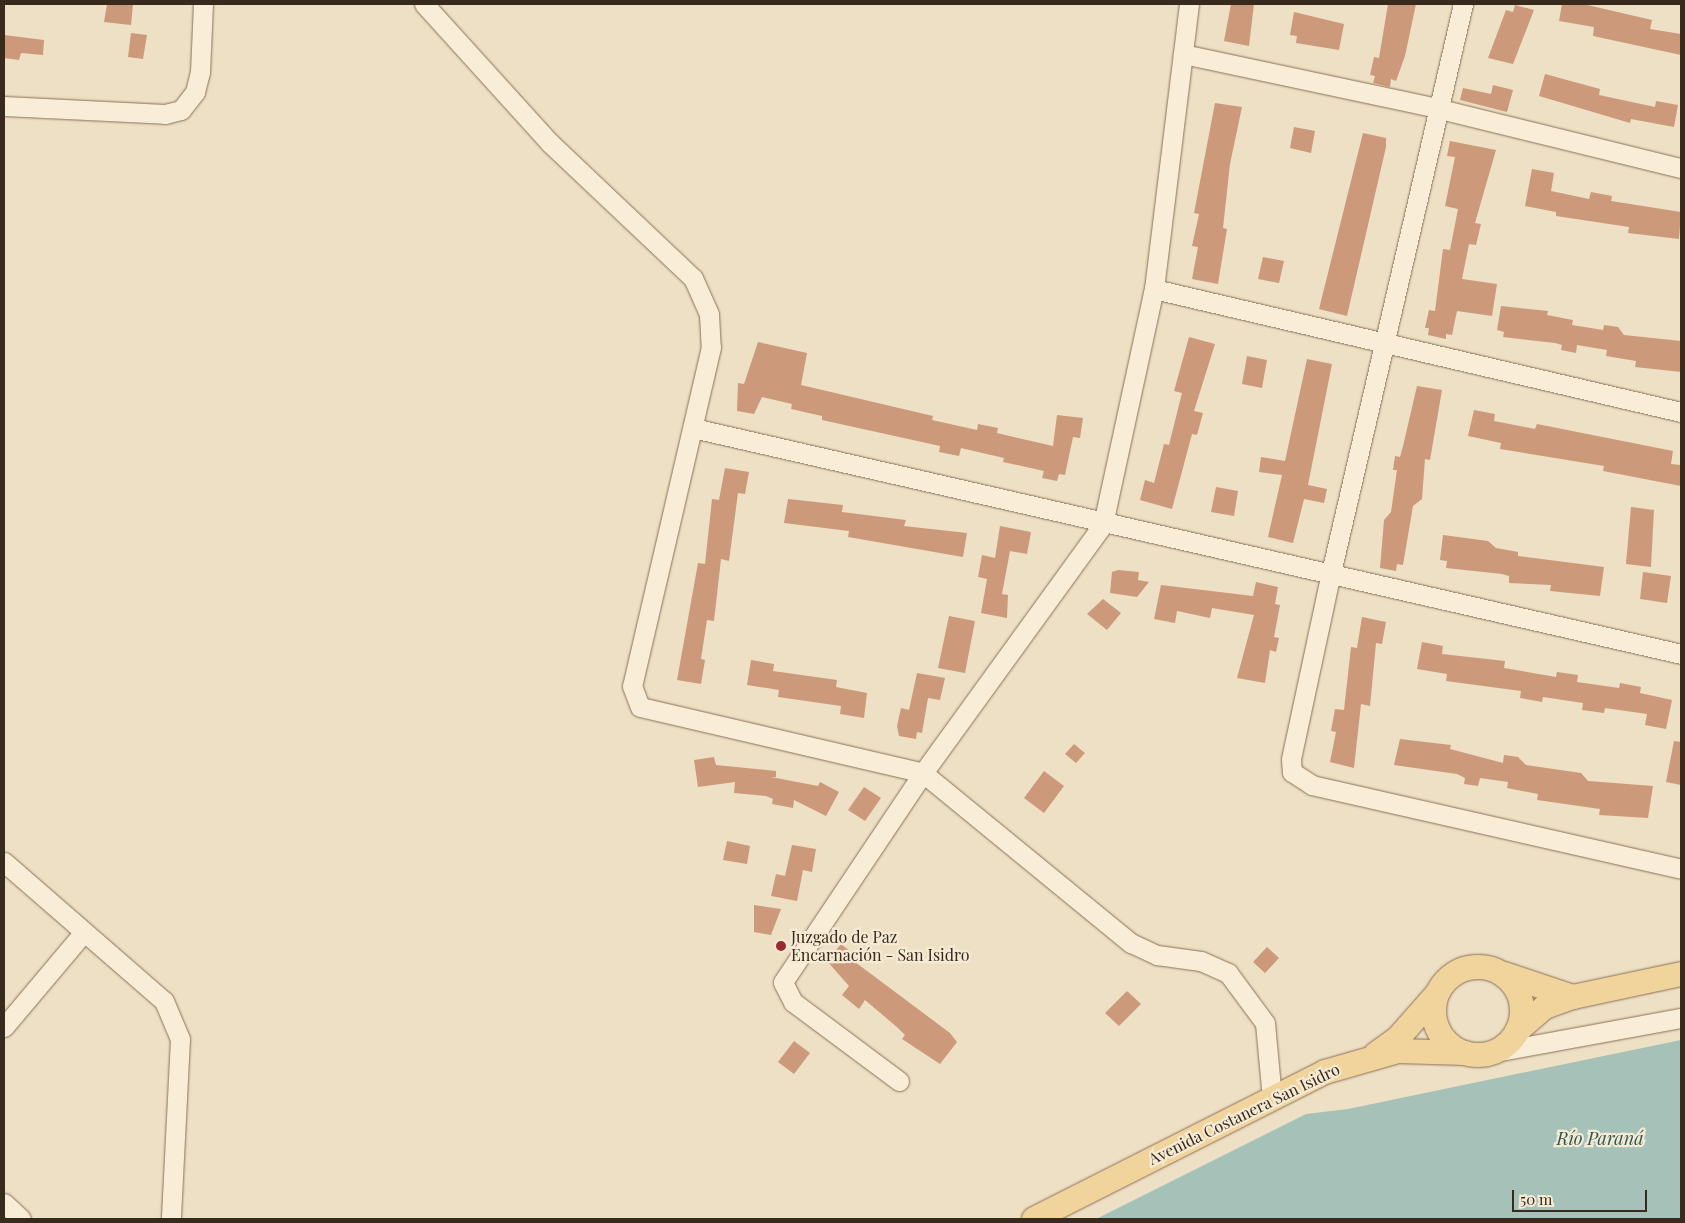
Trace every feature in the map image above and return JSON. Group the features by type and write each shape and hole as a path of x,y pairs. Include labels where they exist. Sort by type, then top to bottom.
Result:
{"main road":[{"path":"1375,1055 1399,1037 1452,975 1463,969 1488,968 1573,997"},
{"path":"1500,972 1520,998 1517,1031"},
{"path":"1495,1052 1545,1007 1573,997 1681,974"},
{"path":"1436,995 1436,1024 1442,1037 1465,1053"},
{"name":"Avenida Costanera San Isidro","path":"1034,1219 1325,1072 1375,1055 1495,1052"}],"street":[{"path":"4,106 165,114 181,110 195,92 200,72 203,4"},
{"path":"424,4 550,143 693,278 709,314 711,347 633,697 652,712 923,773 1132,943 1157,955 1201,961 1228,973 1265,1023 1272,1098"},
{"path":"899,1081 793,1002 783,982 923,773 1103,524 1154,289 1189,4"},
{"path":"1463,4 1436,108 1330,577 1291,759 1298,780 1681,869"},
{"path":"1183,54 1436,108 1681,168"},
{"path":"1154,289 1681,412"},
{"path":"693,428 1330,577 1681,654"},
{"path":"4,862 164,1001 180,1039 171,1219"},
{"path":"4,1028 84,932"},
{"name":"Avenida Costanera San Isidro","path":"1495,1052 1681,1018"},
{"path":"4,1203 21,1219"}],"water":[{"name":"Río Paraná","path":"1681,1040 1681,1219 1096,1219 1306,1114 1348,1109"}],"building":[{"path":"107,4 133,5 131,25 104,22"},
{"path":"1231,4 1254,4 1249,46 1224,41"},
{"path":"1388,4 1416,4 1405,56 1396,81 1391,79 1390,87 1373,83 1375,76 1370,75 1374,57 1379,58"},
{"path":"1562,4 1583,4 1652,20 1650,29 1681,34 1681,55 1593,36 1594,27 1559,21"},
{"path":"1515,5 1534,10 1513,64 1488,58 1506,10 1513,12"},
{"path":"1294,12 1344,24 1339,50 1296,43 1297,36 1290,35"},
{"path":"131,33 147,35 143,59 128,57"},
{"path":"4,35 44,40 43,55 21,53 19,60 4,58"},
{"path":"1545,74 1600,89 1599,95 1655,107 1656,101 1678,105 1674,127 1631,119 1630,123 1539,96"},
{"path":"1493,85 1513,90 1507,112 1460,100 1463,88 1491,94"},
{"path":"1215,103 1242,107 1230,164 1223,228 1227,229 1218,284 1192,279 1198,247 1192,246 1199,214 1194,213"},
{"path":"1294,127 1315,131 1311,153 1290,148"},
{"path":"1363,133 1386,138 1386,147 1347,316 1319,309"},
{"path":"1450,141 1496,150 1475,223 1481,224 1476,245 1469,244 1462,279 1497,284 1492,316 1457,311 1452,335 1446,334 1446,339 1428,335 1429,328 1425,328 1429,310 1435,311 1443,249 1450,250 1458,209 1445,206 1455,157 1447,156"},
{"path":"1532,169 1554,173 1551,191 1589,199 1591,192 1612,196 1611,201 1681,212 1679,239 1628,233 1629,227 1556,216 1556,212 1525,206"},
{"path":"1263,257 1284,261 1279,283 1258,279"},
{"path":"1501,306 1548,311 1547,315 1573,320 1572,325 1603,330 1604,325 1618,327 1624,335 1681,341 1681,372 1635,367 1636,361 1606,356 1607,350 1577,345 1576,353 1561,350 1562,345 1555,343 1503,337 1504,332 1497,330"},
{"path":"1189,337 1215,344 1194,411 1203,413 1197,435 1192,434 1172,509 1140,500 1145,480 1154,483 1164,444 1169,445 1182,393 1174,391"},
{"path":"758,342 807,353 801,385 933,416 932,420 977,430 978,424 998,428 997,433 1053,446 1057,415 1083,418 1080,438 1073,437 1065,475 1059,474 1057,481 1042,478 1044,471 1003,462 1004,458 961,448 959,456 939,452 940,446 822,420 822,416 791,409 792,404 762,397 754,414 737,411 738,383 744,384"},
{"path":"1247,356 1267,360 1262,388 1242,384"},
{"path":"1307,359 1332,364 1308,485 1327,489 1324,503 1304,499 1293,543 1268,537 1282,475 1259,472 1261,457 1285,461"},
{"path":"1417,386 1442,390 1430,460 1425,459 1422,499 1413,506 1403,565 1397,564 1396,571 1380,568 1384,520 1391,512 1397,470 1393,470 1395,456 1400,457"},
{"path":"1474,410 1495,414 1494,421 1535,429 1537,424 1673,451 1671,464 1681,465 1681,486 1603,471 1604,466 1500,449 1501,443 1468,436"},
{"path":"725,468 749,472 745,494 738,493 729,561 721,559 714,621 707,620 701,659 705,660 701,684 677,680 698,563 705,564 712,499 719,500"},
{"path":"1216,487 1238,491 1234,516 1211,512"},
{"path":"788,499 843,505 842,512 906,520 904,526 967,533 963,557 848,537 849,531 784,523"},
{"path":"1631,507 1654,510 1651,567 1626,564"},
{"path":"1000,526 1031,532 1027,554 1010,551 1002,594 1008,595 1007,618 981,613 987,579 978,577 982,555 995,558"},
{"path":"1443,535 1488,541 1496,548 1518,552 1518,556 1604,567 1600,596 1550,591 1551,585 1509,583 1509,576 1502,574 1446,568 1447,561 1440,560"},
{"path":"1118,570 1139,572 1138,580 1149,582 1137,597 1110,593 1112,572"},
{"path":"1643,572 1671,576 1667,603 1640,599"},
{"path":"1256,582 1278,587 1275,604 1280,605 1274,637 1279,638 1276,652 1270,650 1265,683 1237,678 1254,615 1212,608 1210,618 1177,611 1175,623 1154,619 1161,585 1253,596"},
{"path":"1103,599 1121,613 1107,630 1087,614"},
{"path":"949,616 975,621 965,673 938,668"},
{"path":"1362,617 1386,622 1382,644 1376,643 1370,706 1361,704 1354,768 1330,762 1336,732 1331,731 1335,709 1344,710 1351,647 1357,648"},
{"path":"1422,642 1443,646 1442,654 1505,661 1504,668 1556,677 1557,672 1578,675 1577,682 1619,688 1620,683 1641,687 1640,693 1672,700 1666,729 1645,725 1647,714 1605,708 1604,713 1582,710 1583,703 1543,697 1542,702 1520,698 1521,691 1446,681 1447,674 1417,669"},
{"path":"751,660 774,664 773,671 837,680 836,687 867,693 864,718 840,714 841,706 778,697 779,690 747,685"},
{"path":"917,673 945,678 940,700 928,698 922,733 917,732 916,739 899,736 897,726 901,708 909,710"},
{"path":"1400,739 1451,745 1450,749 1503,763 1504,755 1518,757 1526,765 1581,773 1588,781 1653,786 1648,818 1599,815 1600,809 1537,800 1538,794 1507,788 1508,782 1480,778 1478,786 1464,784 1465,778 1457,774 1394,765"},
{"path":"1674,741 1681,742 1681,785 1666,782"},
{"path":"1074,744 1085,753 1076,763 1065,754"},
{"path":"714,757 716,765 776,771 776,777 771,777 818,786 820,782 839,792 826,816 794,800 793,808 772,804 773,799 766,796 734,793 735,782 698,787 694,760"},
{"path":"1044,771 1064,786 1044,813 1024,798"},
{"path":"864,787 881,798 865,821 848,810"},
{"path":"727,841 750,846 747,864 723,860"},
{"path":"792,845 816,849 812,872 803,870 797,901 771,896 776,874 785,876"},
{"path":"754,905 781,909 771,935 754,932"},
{"path":"841,944 859,958 855,962 950,1033 957,1042 940,1064 902,1039 905,1035 865,1000 859,1009 842,995 849,986 827,961"},
{"path":"1267,947 1279,958 1265,973 1253,962"},
{"path":"1127,991 1141,1004 1119,1026 1105,1013"},
{"path":"794,1041 810,1053 794,1074 778,1062"}],"place":[{"name":"Juzgado de Paz Encarnación - San Isidro","path":"781,946"}]}
